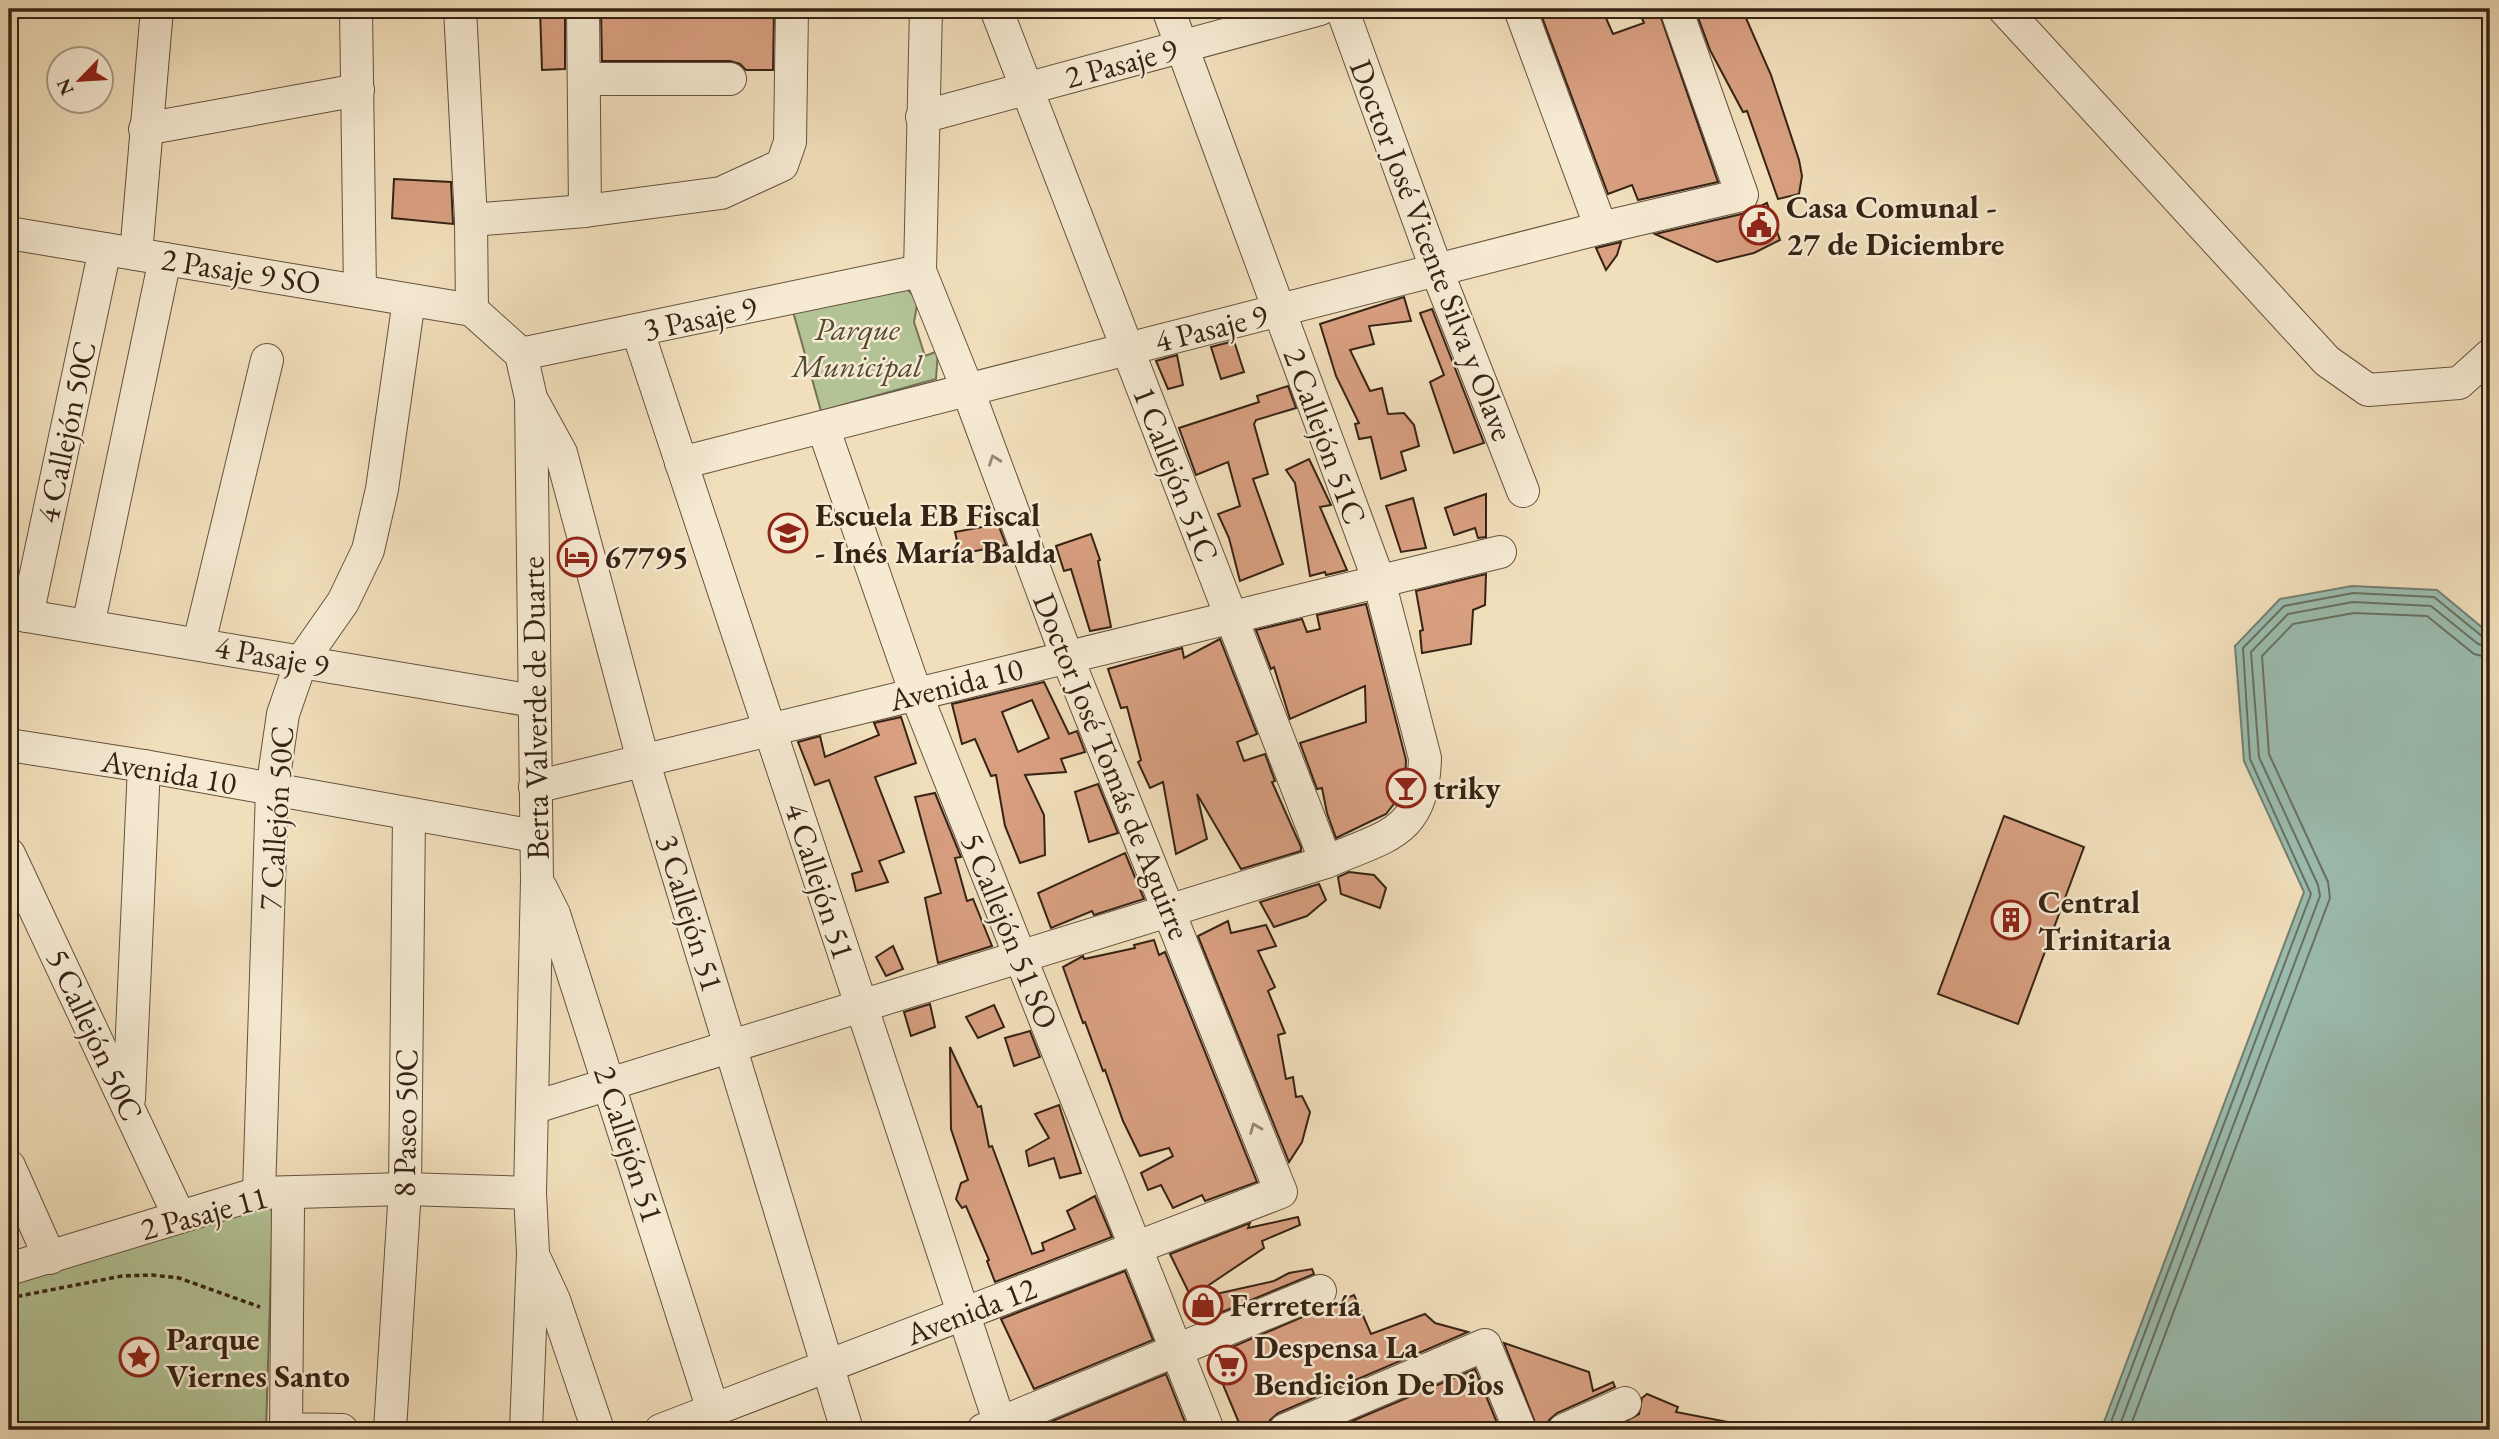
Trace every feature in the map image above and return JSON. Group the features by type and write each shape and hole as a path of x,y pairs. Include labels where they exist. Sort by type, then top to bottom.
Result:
{"street":[{"path":"88,626 150,256 145,129 157,9"},
{"path":"356,9 360,291"},
{"path":"460,9 471,220 472,310 521,354"},
{"path":"583,9 585,211"},
{"path":"471,220 585,211 721,193 782,165 790,142 792,9"},
{"name":"Doctor José Tomás de Aguirre","path":"926,9 920,271 967,388 1067,657 1281,1192"},
{"name":"1 Callejón 51C","path":"996,9 1326,862"},
{"name":"2 Callejón 51C","path":"1168,9 1379,581 1425,758 1424,783 1415,810 1402,829 1326,862"},
{"name":"2 Pasaje 9","path":"922,117 1320,9"},
{"name":"Doctor José Vicente Silva y Olave","path":"1342,9 1437,271 1523,491"},
{"path":"1520,9 1601,228"},
{"name":"4 Pasaje 9","path":"681,463 967,388 1742,195 1676,9"},
{"path":"2004,9 2327,361 2368,390 2459,383 2490,355"},
{"path":"585,79 730,79"},
{"path":"145,129 358,90"},
{"name":"2 Pasaje 9 SO","path":"9,233 472,310"},
{"name":"4 Callejón 50C","path":"18,615 105,249"},
{"name":"3 Pasaje 9","path":"521,354 638,332 920,271"},
{"name":"7 Callejón 50C","path":"259,1194 272,790 282,714 301,662 343,602 368,550 382,489 408,300"},
{"name":"4 Callejón 51","path":"638,332 963,1314 995,1428"},
{"name":"Berta Valverde de Duarte","path":"521,354 531,398 537,880 530,1193 533,1253 526,1430"},
{"path":"199,643 267,360"},
{"name":"3 Callejón 51","path":"531,398 561,453 643,760 847,1430"},
{"name":"5 Callejón 51 SO","path":"823,427 916,694 1208,1430"},
{"name":"Avenida 10","path":"535,787 1500,552"},
{"name":"4 Pasaje 9","path":"18,615 199,643 534,701"},
{"name":"Avenida 10","path":"9,746 144,766 535,836"},
{"path":"129,1104 144,766"},
{"name":"8 Paseo 50C","path":"390,1430 405,1189 409,815"},
{"name":"5 Callejón 50C","path":"9,855 129,1104 179,1216"},
{"path":"532,1108 1326,862"},
{"name":"2 Callejón 51","path":"537,880 554,914 713,1410"},
{"path":"9,1166 50,1258"},
{"name":"2 Pasaje 11","path":"9,1269 259,1194 405,1189 530,1193"},
{"name":"Avenida 12","path":"661,1430 1281,1192"},
{"path":"288,1208 286,1429 342,1430"},
{"path":"533,1253 554,1300 598,1430"},
{"path":"995,1428 1320,1291"},
{"path":"1284,1430 1485,1345 1520,1430"},
{"path":"1563,1430 1625,1403"}],"path":[{"path":"9,1298 122,1276 152,1275 179,1278 260,1306 261,1315"}],"green space":[{"name":"Parque Municipal","path":"903,286 926,306 917,305 914,322 925,356 938,351 936,379 821,411 792,308"},
{"name":"Parque Viernes Santo","path":"273,1205 266,1430 9,1430 9,1284"}],"water":[{"path":"2352,586 2437,590 2490,634 2490,1430 2101,1430 2304,892 2244,761 2235,646 2280,599"}],"building":[{"path":"540,9 565,9 565,69 542,70"},
{"path":"601,9 774,9 773,70 746,70 740,64 730,61 602,61"},
{"path":"1539,9 1602,9 1613,34 1644,23 1638,9 1658,9 1718,182 1638,200 1632,185 1608,194"},
{"path":"1695,9 1742,9 1771,75 1799,160 1802,176 1799,194 1778,199 1747,111 1743,112 1710,50"},
{"path":"394,179 451,182 453,224 392,218"},
{"path":"1767,203 1780,240 1754,253 1717,262 1655,234 1746,213"},
{"path":"1621,242 1617,255 1606,270 1596,248"},
{"path":"1404,297 1411,321 1369,326 1374,344 1350,350 1370,391 1382,388 1388,414 1404,413 1414,425 1419,446 1401,452 1406,470 1381,479 1371,437 1359,439 1355,424 1359,423 1336,376 1320,324"},
{"path":"1432,309 1484,443 1454,453 1430,382 1444,375 1420,313"},
{"path":"1234,341 1244,372 1221,379 1211,347"},
{"path":"1177,355 1183,385 1168,389 1156,361"},
{"path":"1288,386 1296,408 1256,420 1254,424 1268,474 1253,479 1283,564 1240,581 1229,538 1218,514 1240,506 1228,462 1196,475 1179,428 1259,402 1257,396"},
{"path":"1309,459 1331,505 1320,507 1347,570 1310,576 1295,483 1286,470"},
{"path":"1486,494 1486,537 1478,538 1475,528 1454,535 1445,508"},
{"path":"1413,498 1426,548 1401,552 1386,506"},
{"path":"998,524 1006,545 960,554 955,532"},
{"path":"1091,534 1100,560 1098,561 1111,627 1090,631 1071,569 1064,571 1056,546"},
{"path":"1486,574 1485,605 1473,610 1471,644 1422,653 1420,631 1423,630 1416,591"},
{"path":"1366,604 1406,760 1405,780 1400,796 1386,814 1336,838 1322,788 1317,789 1300,743 1366,722 1365,686 1290,719 1274,667 1271,669 1256,630 1302,619 1307,632 1320,629 1317,615"},
{"path":"1220,639 1257,734 1237,742 1244,761 1265,754 1275,781 1272,782 1301,847 1301,851 1241,869 1197,794 1207,839 1176,854 1163,782 1150,788 1138,762 1141,760 1127,707 1121,708 1108,669 1182,648 1184,658"},
{"path":"1044,682 1069,734 1077,731 1085,752 1061,759 1066,772 1025,775 1044,815 1045,855 1020,863 1005,826 996,775 991,776 975,739 962,744 952,704","holes":["1032,700 1049,738 1018,752 1002,712"]},
{"path":"901,717 916,763 875,777 904,852 879,861 888,882 856,891 852,874 862,871 829,780 815,785 798,742 820,736 825,757 879,735 874,723"},
{"path":"1098,784 1118,833 1089,842 1075,792"},
{"path":"935,793 961,857 955,858 967,901 973,899 992,946 938,963 925,898 941,893 915,797"},
{"name":"Central Trinitaria","path":"2004,816 2084,847 2018,1024 1938,994"},
{"path":"1125,853 1144,899 1094,915 1092,911 1051,928 1038,893"},
{"path":"1349,872 1374,875 1386,888 1380,908 1341,894 1338,877"},
{"path":"1319,884 1326,900 1307,916 1274,927 1260,902"},
{"path":"1228,921 1231,933 1266,925 1276,946 1258,951 1275,987 1268,991 1285,1033 1278,1035 1286,1079 1293,1077 1296,1097 1302,1096 1310,1112 1302,1142 1289,1162 1198,936"},
{"path":"1154,940 1159,955 1165,952 1257,1182 1205,1201 1202,1195 1173,1208 1161,1185 1148,1190 1141,1173 1173,1156 1169,1148 1140,1156 1123,1121 1085,1022 1083,1023 1063,967 1083,956 1084,959 1135,948 1134,945"},
{"path":"893,946 903,969 886,976 876,957"},
{"path":"930,1004 935,1027 911,1036 904,1012"},
{"path":"994,1005 1004,1027 978,1038 966,1017"},
{"path":"1030,1031 1040,1057 1014,1066 1005,1038"},
{"path":"950,1047 978,1107 981,1106 989,1147 992,1146 1032,1254 1044,1250 1042,1243 1075,1229 1067,1211 1095,1196 1112,1237 995,1282 987,1261 989,1260 966,1206 962,1208 956,1199 961,1183 968,1180 951,1129"},
{"path":"1059,1105 1081,1173 1060,1178 1054,1158 1029,1166 1026,1151 1049,1138 1035,1114"},
{"path":"1298,1217 1300,1225 1262,1241 1264,1248 1191,1297 1170,1254 1250,1223 1248,1228"},
{"path":"1312,1269 1314,1274 1198,1322 1189,1300 1274,1281 1289,1273"},
{"path":"1125,1271 1153,1340 1034,1389 1001,1319"},
{"path":"1354,1295 1371,1334 1425,1314 1435,1323 1468,1332 1278,1413 1270,1420 1267,1430 1242,1430 1211,1356"},
{"path":"1504,1343 1589,1372 1593,1391 1613,1382 1615,1387 1557,1413 1549,1420 1546,1430 1538,1430"},
{"path":"1475,1369 1500,1430 1331,1430"},
{"path":"1166,1374 1188,1430 1054,1430 1050,1422"},
{"path":"1647,1394 1678,1407 1676,1412 1728,1422 1728,1430 1609,1430 1639,1414 1642,1398"}],"place":[{"name":"Casa Comunal - 27 de Diciembre","path":"1759,225"},
{"name":"Escuela EB Fiscal - Inés María Balda","path":"788,533"},
{"name":"67795","path":"577,557"},
{"name":"triky","path":"1406,788"},
{"name":"Central Trinitaria","path":"2011,920"},
{"name":"Ferretería","path":"1203,1305"},
{"name":"Parque Viernes Santo","path":"139,1357"},
{"name":"Despensa La Bendicion De Dios","path":"1227,1365"}]}
